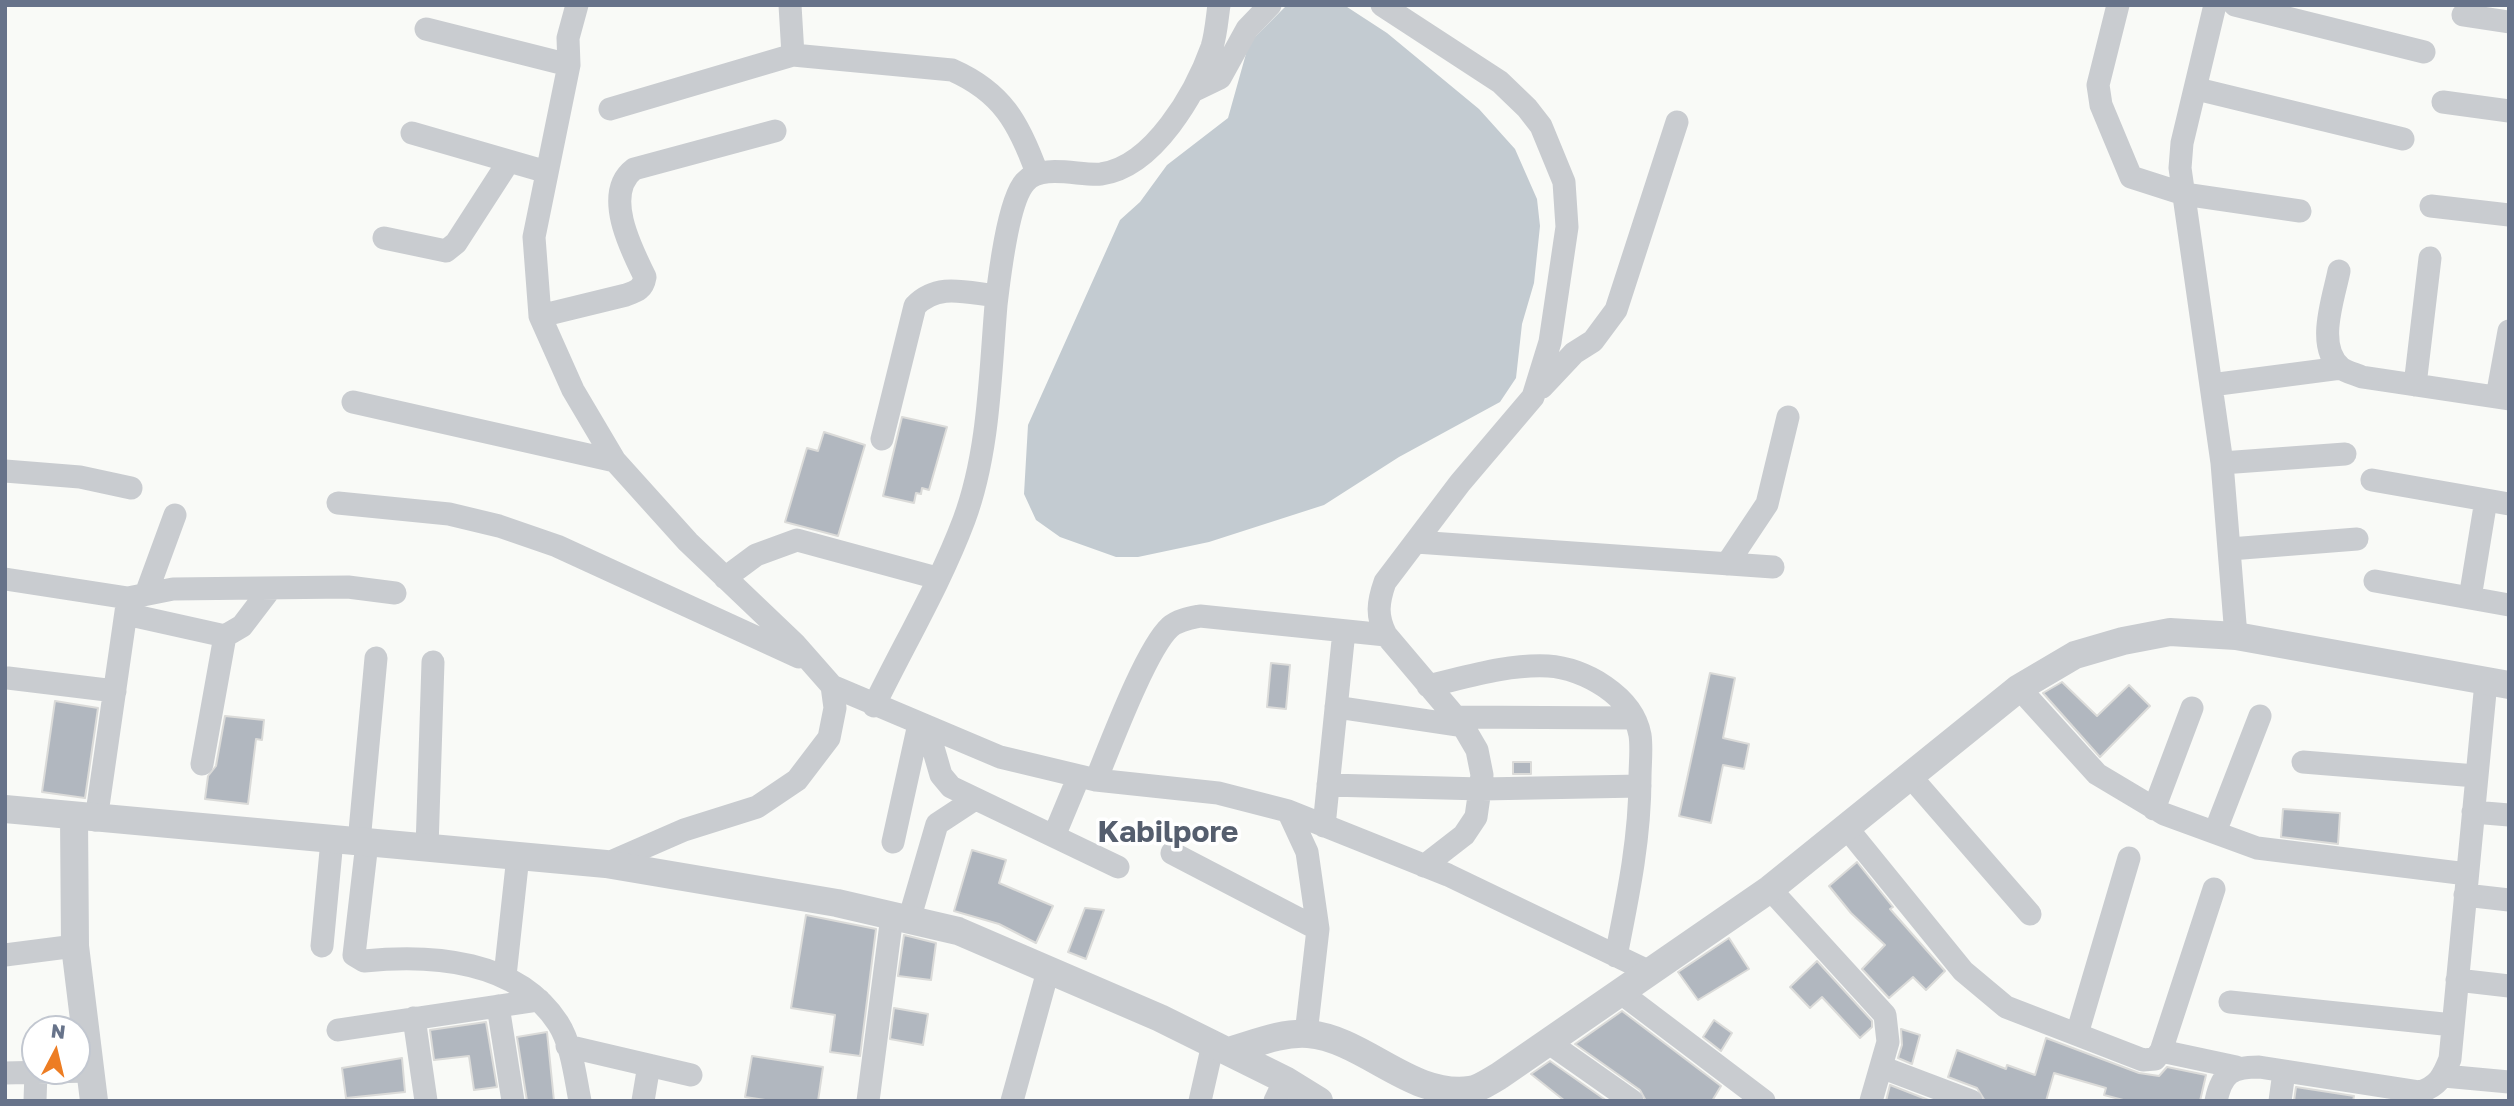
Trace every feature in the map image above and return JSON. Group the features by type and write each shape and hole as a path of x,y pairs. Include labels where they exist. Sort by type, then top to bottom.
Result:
{"street":[{"path":"577,5 568,38 569,65 534,237 540,316 573,390 615,461 688,542 811,662 832,686 1000,757 1087,778 1217,793 1288,811 1424,866 1650,972"},
{"path":"790,5 793,55"},
{"path":"874,705 964,519 979,464 997,296 1015,202 1024,182 1037,173 1103,174 1142,154 1163,134 1193,91 1213,45 1219,5"},
{"path":"1193,91 1220,78 1247,29 1270,5"},
{"path":"1382,5 1413,22 1514,94 1541,126 1564,182 1567,227 1562,275 1546,362 1533,397"},
{"path":"2118,5 2098,85 2101,105 2131,177 2184,194 2300,211"},
{"path":"2215,5 2182,143 2180,168 2222,463 2236,636"},
{"path":"2235,5 2424,52"},
{"path":"2463,15 2509,22"},
{"path":"426,29 569,65"},
{"path":"610,109 793,55 815,54 952,70 975,80 990,91 1023,134 1037,173"},
{"path":"2197,89 2403,139"},
{"path":"2443,102 2509,111"},
{"path":"1424,866 1464,835 1476,817 1482,789 1477,750 1459,722 1386,635 1378,621 1385,582 1460,483 1533,397 1558,369 1592,341 1616,310 1677,122"},
{"path":"540,316 626,295 639,290 644,284 645,276 617,201 623,177 634,169 775,131"},
{"path":"412,134 547,172"},
{"path":"384,238 446,251 456,243 509,161"},
{"path":"2431,206 2509,215"},
{"path":"2415,385 2430,258"},
{"path":"2339,271 2328,336 2332,355 2341,368"},
{"path":"882,439 915,306 926,295 936,291 997,296"},
{"path":"2211,386 2341,368 2362,377 2503,398 2509,331"},
{"path":"353,402 615,461"},
{"path":"1727,564 1767,504 1788,417"},
{"path":"2222,463 2345,454"},
{"path":"5,471 80,477 131,488"},
{"path":"5,480 32,473"},
{"path":"2372,480 2509,504"},
{"path":"2470,598 2486,500"},
{"path":"338,503 449,514 499,526 556,546 811,662"},
{"path":"83,1015 75,946 85,818 133,602 175,515"},
{"path":"2230,549 2357,539"},
{"path":"725,578 757,555 797,540 937,578"},
{"path":"1416,542 1773,567"},
{"path":"5,579 133,602 225,635 242,626 271,588"},
{"path":"2375,581 2509,605"},
{"path":"133,602 173,589 348,587 395,593"},
{"path":"1054,836 1153,652 1170,627 1185,619 1200,616 1386,635"},
{"path":"1324,826 1344,631"},
{"path":"1221,1047 1281,1036 1306,1034 1328,1038 1423,1084 1446,1091 1480,1095 1548,1042 1770,889 2019,688 2075,655 2123,641 2170,632 2236,636 2498,683 2476,776 2450,1059 2444,1076 2434,1087 2420,1092 2370,1093 2284,1072 2236,1067 2161,1051"},
{"path":"202,764 225,635"},
{"path":"376,658 353,842 354,956 364,961 434,960 505,976 539,1000 559,1025 567,1046 580,1101"},
{"path":"427,848 433,662"},
{"path":"1428,686 1509,668 1549,666 1578,672 1602,684 1622,702 1640,734 1640,786 1636,857 1616,956"},
{"path":"8,678 115,691"},
{"path":"606,864 684,830 757,807 797,779 829,738 835,708 832,686"},
{"path":"2019,688 2097,774 2154,809 2257,848 2466,884 2509,900"},
{"path":"1336,707 1459,722 1633,718"},
{"path":"2154,809 2192,708"},
{"path":"2215,832 2260,716"},
{"path":"923,725 941,775 951,787 1118,867"},
{"path":"893,842 923,725"},
{"path":"2303,762 2476,776"},
{"path":"1910,776 2030,914"},
{"path":"1328,785 1482,789 1640,786"},
{"path":"867,1101 901,918 937,824 975,799"},
{"path":"5,809 606,864 837,902 958,932 1221,1047 1280,1090 1319,1101"},
{"path":"1288,811 1307,852 1318,929 1306,1034"},
{"path":"2473,812 2509,815"},
{"path":"1846,827 1963,971 1981,989 2006,1007 2143,1060 2155,1059 2161,1051 2214,889"},
{"path":"321,946 353,842"},
{"path":"1172,853 1318,929"},
{"path":"505,976 518,856"},
{"path":"2077,1034 2129,858"},
{"path":"1770,889 1885,1015 1888,1042 1871,1101"},
{"path":"5,955 75,946"},
{"path":"1012,1101 1048,971"},
{"path":"2457,980 2509,986"},
{"path":"1620,992 1764,1101"},
{"path":"338,1030 539,1000"},
{"path":"2230,1002 2453,1025"},
{"path":"498,1006 513,1101"},
{"path":"414,1018 426,1101"},
{"path":"1548,1042 1632,1101"},
{"path":"567,1046 691,1075"},
{"path":"1200,1101 1221,1047"},
{"path":"643,1101 649,1065"},
{"path":"2216,1101 2226,1076 2236,1067"},
{"path":"1881,1068 1971,1101"},
{"path":"2280,1101 2284,1072"},
{"path":"2444,1076 2509,1082"},
{"path":"91,1078 94,1101"}],"shaded area":[{"path":"1287,5 1344,5 1387,33 1479,109 1515,149 1537,199 1540,226 1534,283 1522,324 1516,378 1500,402 1399,457 1324,505 1209,542 1138,557 1116,557 1060,537 1036,520 1024,494 1028,425 1120,220 1140,202 1167,165 1228,118 1249,43"}],"building":[{"path":"902,417 947,427 929,490 922,488 921,494 916,493 914,503 883,496"},
{"path":"824,432 865,445 838,536 785,522 807,448 818,451"},
{"path":"1271,663 1290,665 1286,709 1267,707"},
{"path":"1710,673 1735,678 1723,738 1749,744 1744,769 1723,765 1711,823 1679,816"},
{"path":"2062,682 2097,716 2129,685 2150,706 2100,757 2043,693"},
{"path":"55,701 98,708 85,798 42,792"},
{"path":"225,716 264,720 262,740 256,739 248,804 205,799 208,776 216,766"},
{"path":"1513,762 1531,762 1531,774 1513,774"},
{"path":"2283,809 2340,813 2338,844 2281,837"},
{"path":"972,850 1006,860 999,883 1053,906 1036,943 999,924 954,911"},
{"path":"1857,862 1893,907 1890,909 1945,971 1926,990 1913,977 1889,998 1862,969 1885,945 1851,913 1829,886"},
{"path":"1085,908 1104,910 1086,959 1068,952"},
{"path":"806,915 876,929 860,1056 830,1052 835,1015 791,1008"},
{"path":"904,935 936,943 931,980 898,976"},
{"path":"1729,938 1749,969 1698,1000 1678,972"},
{"path":"1817,961 1872,1021 1872,1027 1860,1038 1822,997 1810,1008 1790,987"},
{"path":"894,1008 928,1014 923,1045 890,1039"},
{"path":"1622,1011 1721,1086 1712,1101 1646,1101 1640,1090 1575,1044"},
{"path":"1714,1020 1732,1033 1721,1051 1703,1037"},
{"path":"486,1022 497,1087 474,1090 469,1056 434,1060 430,1030"},
{"path":"1901,1029 1920,1035 1912,1064 1898,1058 1902,1045"},
{"path":"547,1032 554,1101 527,1101 517,1037"},
{"path":"2046,1038 2139,1073 2159,1076 2167,1067 2206,1075 2200,1101 2127,1101 2104,1095 2106,1088 2054,1073 2046,1101 1985,1101 1977,1088 1948,1077 1957,1050 2006,1069 2007,1065 2035,1075"},
{"path":"752,1056 823,1067 818,1101 772,1101 745,1097"},
{"path":"402,1058 405,1092 346,1098 342,1068"},
{"path":"1550,1061 1607,1101 1565,1101 1531,1074"},
{"path":"1890,1085 1931,1101 1886,1101"},
{"path":"2296,1087 2354,1096 2353,1101 2294,1101"}],"district":[{"name":"Kabilpore","path":"1168,832"}]}
